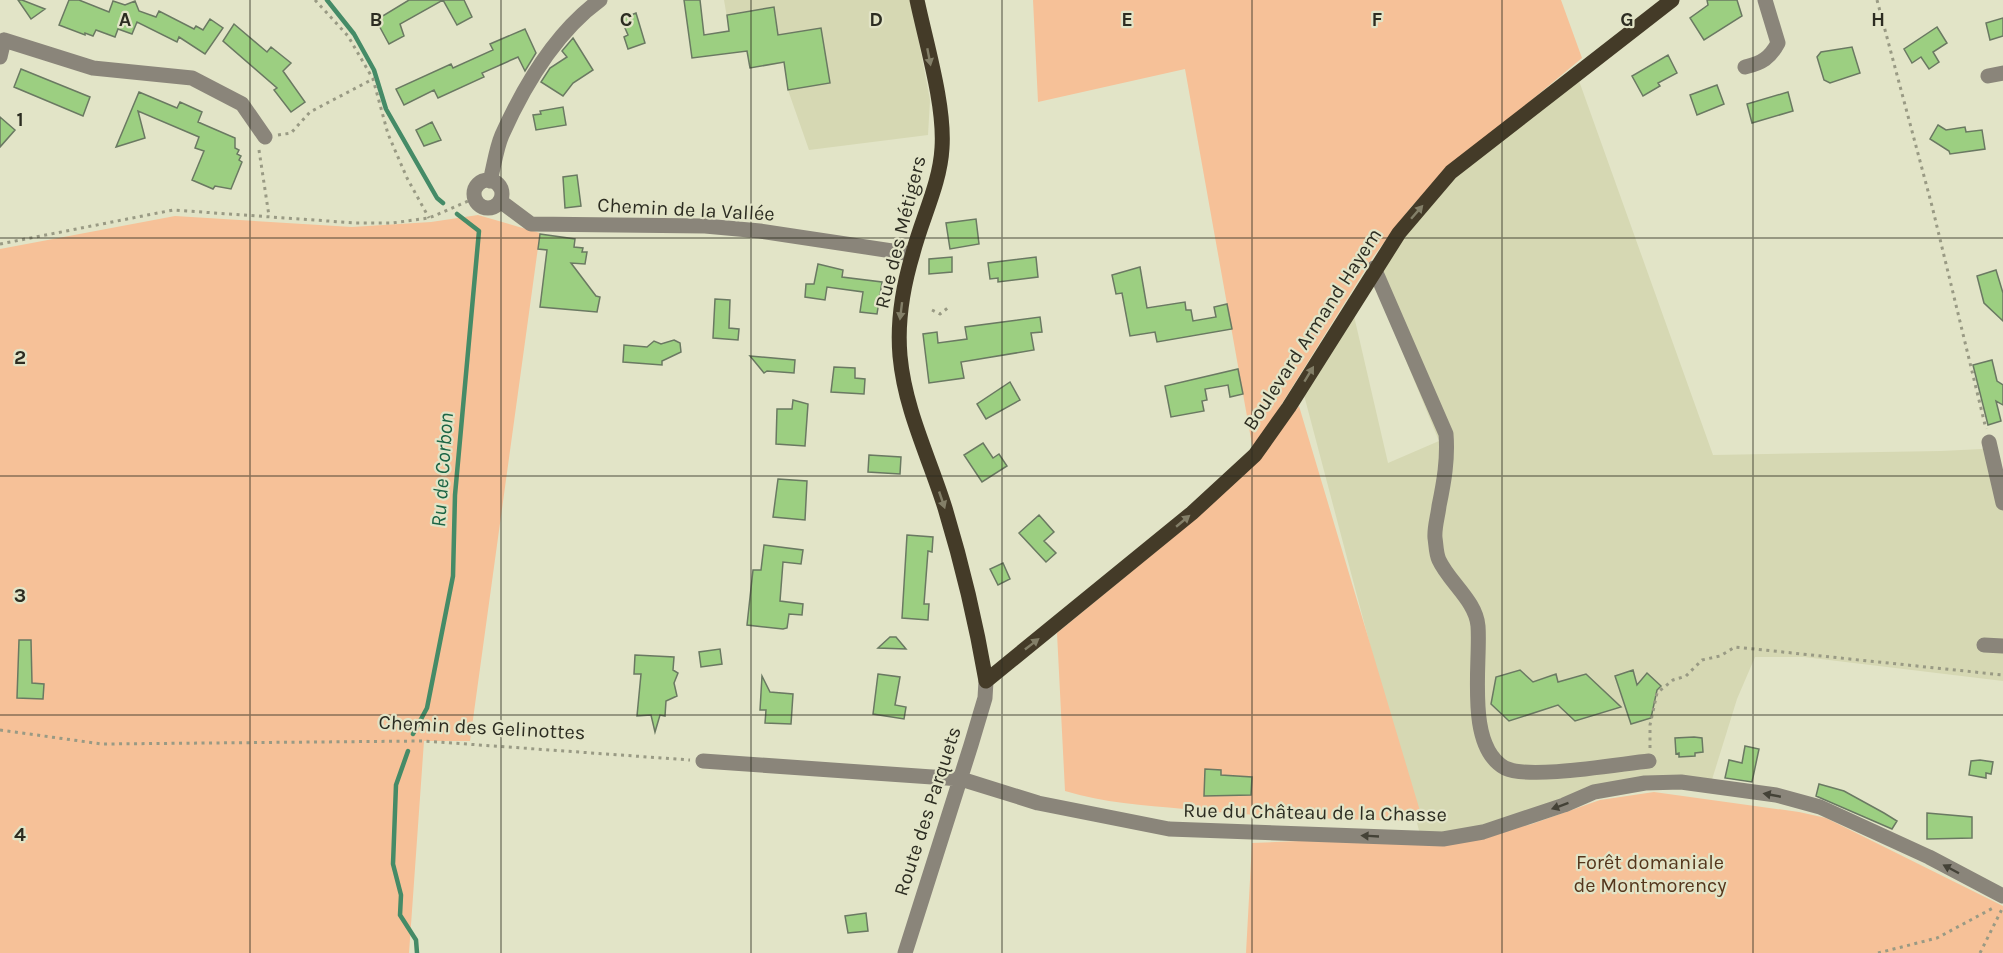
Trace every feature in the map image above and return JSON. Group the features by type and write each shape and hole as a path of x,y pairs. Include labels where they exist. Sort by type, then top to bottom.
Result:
{"main road":[{"name":"Rue des Métigers","path":"917,0 939,110 942,147 937,178 912,254 900,324 900,356 912,419 945,508 986,681"},
{"name":"Boulevard Armand Hayem","path":"986,681 1192,513 1255,455 1289,407 1374,268 1399,233 1451,172 1672,0"}],"street":[{"path":"490,181 502,136 533,80 560,37 585,11 600,0"},
{"path":"1745,67 1759,64 1771,56 1778,43 1764,0"},
{"path":"0,57 2,34 93,68 192,78 242,104 265,136"},
{"path":"490,181 501,188 500,201 493,207 484,207 475,198 478,185 490,181"},
{"name":"Chemin de la Vallée","path":"500,201 531,224 727,228 912,254"},
{"path":"1374,268 1446,434 1448,458 1434,535 1439,560 1474,612 1478,626 1475,684 1482,727 1491,757 1504,767 1516,772 1536,774 1649,761"},
{"path":"1989,442 2003,503"},
{"path":"1984,645 2003,646"},
{"name":"Route des Parquets","path":"905,953 961,779 985,698 986,681"},
{"path":"703,761 961,779"},
{"path":"1588,767 1593,792"},
{"name":"Rue du Château de la Chasse","path":"961,779 1038,803 1169,829 1443,839 1484,832 1593,792 1646,783 1681,782 1776,795 1820,807 1929,857 2003,896"}],"path":[{"path":"315,0 348,36 373,79 388,134 429,218"},
{"path":"1876,0 1932,206 1989,442"},
{"path":"269,216 259,149 265,136 291,133 310,112 373,79"},
{"path":"0,244 173,210 356,223 429,218 475,198"},
{"path":"932,310 940,314 949,307"},
{"path":"1649,761 1650,725 1657,693 1673,680 1686,676 1702,660 1720,656 1735,647 2003,675"},
{"name":"Chemin des Gelinottes","path":"0,730 102,744 424,741 703,761"},
{"path":"1878,953 1937,938 2003,903"},
{"path":"1980,953 2003,908"}],"shaded area":[{"path":"724,0 911,0 930,100 928,135 809,150 788,90 784,63 750,68 747,51 733,53"},
{"path":"1578,78 1713,455 1941,451 1982,449 1989,442 2003,503 2003,681 1804,657 1755,657 1737,699 1710,786 1646,783 1483,832 1421,838 1304,395 1354,316 1388,463 1439,441 1373,280 1383,262 1456,177"}],"green space":[{"path":"1033,0 1561,0 1582,58 1446,171 1411,207 1373,257 1253,450 1185,69 1038,102"},
{"path":"478,215 540,233 470,741 424,741 409,953 0,953 0,249 175,216 352,227 431,222"},
{"path":"1299,406 1423,821 1303,818 1214,812 1124,803 1065,791 1057,633 1194,520 1271,441"},
{"name":"Forêt domaniale de Montmorency","path":"1654,792 1799,812 1826,818 2003,906 2003,953 1246,953 1252,843 1483,833 1529,825 1600,800"}],"building":[{"path":"18,0 22,0 45,9 31,19"},
{"path":"69,0 79,0 109,12 113,1 125,5 135,1 139,11 156,17 159,11 194,29 196,26 203,30 210,19 223,28 205,54 179,37 177,42 137,22 132,34 118,29 115,37 96,30 93,36 85,33 85,35 59,25"},
{"path":"409,0 443,0 400,24 404,36 389,44 376,20"},
{"path":"443,0 464,0 472,17 457,25"},
{"path":"684,0 700,0 704,35 729,31 727,15 774,7 778,35 821,28 830,83 788,90 784,62 750,68 747,51 692,58"},
{"path":"1707,0 1737,0 1742,16 1704,40 1690,18 1708,5"},
{"path":"636,13 645,43 628,49 624,37 628,35 621,19"},
{"path":"2003,18 2003,36 1990,40 1986,23"},
{"path":"234,24 267,52 271,47 291,63 283,71 305,102 291,112 274,90 277,88 223,41"},
{"path":"1937,27 1947,43 1933,52 1939,62 1929,69 1921,57 1912,63 1904,49"},
{"path":"525,29 536,53 525,71 518,57 482,73 484,77 438,98 434,90 404,105 396,89 451,64 453,68 493,50 490,44"},
{"path":"573,38 593,70 573,83 563,96 541,82 550,68 567,57 562,51"},
{"path":"1852,47 1860,73 1830,83 1824,80 1817,57 1821,52"},
{"path":"1668,55 1677,73 1658,83 1660,86 1643,96 1632,76"},
{"path":"21,69 90,97 83,116 14,87"},
{"path":"1717,85 1724,104 1697,115 1690,95"},
{"path":"139,92 177,108 180,102 202,112 198,122 235,138 235,148 239,150 237,154 241,156 239,160 242,162 231,189 215,186 213,189 192,180 204,151 195,148 199,137 138,111 145,138 116,147"},
{"path":"1788,92 1793,111 1752,123 1747,104"},
{"path":"563,107 566,125 536,130 533,115 541,114 540,111"},
{"path":"0,117 15,130 0,147"},
{"path":"432,122 441,140 424,146 416,130"},
{"path":"1938,125 1946,130 1965,127 1966,132 1982,130 1985,149 1950,154 1930,139"},
{"path":"577,175 581,206 565,208 563,177"},
{"path":"976,219 979,244 950,249 946,223"},
{"path":"540,234 575,239 574,247 583,248 582,252 587,252 585,264 571,263 596,296 600,297 597,312 540,307 547,250 538,249"},
{"path":"952,257 952,272 929,274 929,259"},
{"path":"1036,257 1038,277 998,282 998,278 990,279 988,263"},
{"path":"818,264 843,270 842,277 882,282 877,314 860,312 863,292 827,287 825,300 805,297 806,284 814,284"},
{"path":"1140,267 1147,308 1185,302 1186,310 1191,310 1193,321 1216,317 1214,307 1227,304 1232,329 1157,342 1155,332 1130,336 1122,293 1116,294 1112,275"},
{"path":"1996,270 2003,293 2003,321 1984,303 1977,276"},
{"path":"715,299 730,300 729,328 739,329 738,340 713,338"},
{"path":"1040,317 1042,332 1031,333 1034,350 961,362 964,378 929,383 923,334 937,332 938,343 967,339 965,327"},
{"path":"674,340 680,343 681,352 662,361 662,365 623,362 624,345 647,347 654,341 661,344"},
{"path":"750,356 795,360 794,373 767,371 764,373"},
{"path":"1992,360 1997,381 2003,385 2003,405 1996,401 2001,421 1988,425 1973,365"},
{"path":"834,367 855,368 855,378 865,379 864,394 831,392"},
{"path":"1238,369 1243,394 1230,397 1228,385 1205,389 1207,400 1202,401 1204,411 1171,417 1165,386"},
{"path":"1010,382 1020,400 986,419 977,404"},
{"path":"793,400 808,404 805,446 776,444 777,409 792,409"},
{"path":"983,443 993,458 999,454 1007,466 982,482 964,455"},
{"path":"869,455 901,457 900,474 868,472"},
{"path":"778,479 807,481 805,520 773,517"},
{"path":"1039,515 1054,532 1044,541 1056,553 1046,562 1019,533"},
{"path":"907,535 933,537 932,552 928,551 924,604 929,604 928,620 902,618"},
{"path":"764,545 803,550 801,564 783,562 780,601 803,604 802,615 789,614 787,628 747,625 753,570 761,570"},
{"path":"1003,563 1010,579 998,585 990,569"},
{"path":"890,637 896,637 906,649 878,648"},
{"path":"19,640 31,640 32,683 44,684 43,699 17,698"},
{"path":"720,649 722,664 701,667 699,652"},
{"path":"635,655 674,657 673,670 678,673 674,683 677,696 666,701 665,716 660,715 655,732 651,715 637,716 641,674 634,674"},
{"path":"1520,670 1533,682 1556,674 1558,682 1586,674 1621,707 1575,721 1558,705 1509,721 1491,704 1496,677"},
{"path":"1633,670 1637,685 1647,673 1661,686 1657,690 1651,718 1631,724 1615,676"},
{"path":"878,674 900,677 895,705 906,707 904,719 873,714"},
{"path":"762,676 770,692 793,694 791,724 765,723 766,710 760,710"},
{"path":"1675,738 1702,738 1703,752 1695,753 1695,756 1679,757 1679,753 1676,754"},
{"path":"1745,746 1759,749 1752,782 1725,778 1729,760 1742,763"},
{"path":"1971,761 1993,762 1991,774 1986,773 1986,778 1969,775"},
{"path":"1205,769 1221,770 1221,775 1252,777 1251,795 1204,796"},
{"path":"1819,784 1844,791 1897,821 1892,829 1816,796"},
{"path":"1927,813 1972,817 1972,838 1927,839"},
{"path":"866,913 868,931 848,933 845,916"}],"waterway":[{"name":"Ru de Corbon","path":"327,0 354,34 374,70 386,109 437,198 443,203"},
{"name":"Ru de Corbon","path":"413,734 427,708 453,576 455,495 479,231 457,214"},
{"name":"Ru de Corbon","path":"408,751 396,785 393,864 401,895 400,915 416,940 417,953"}]}
